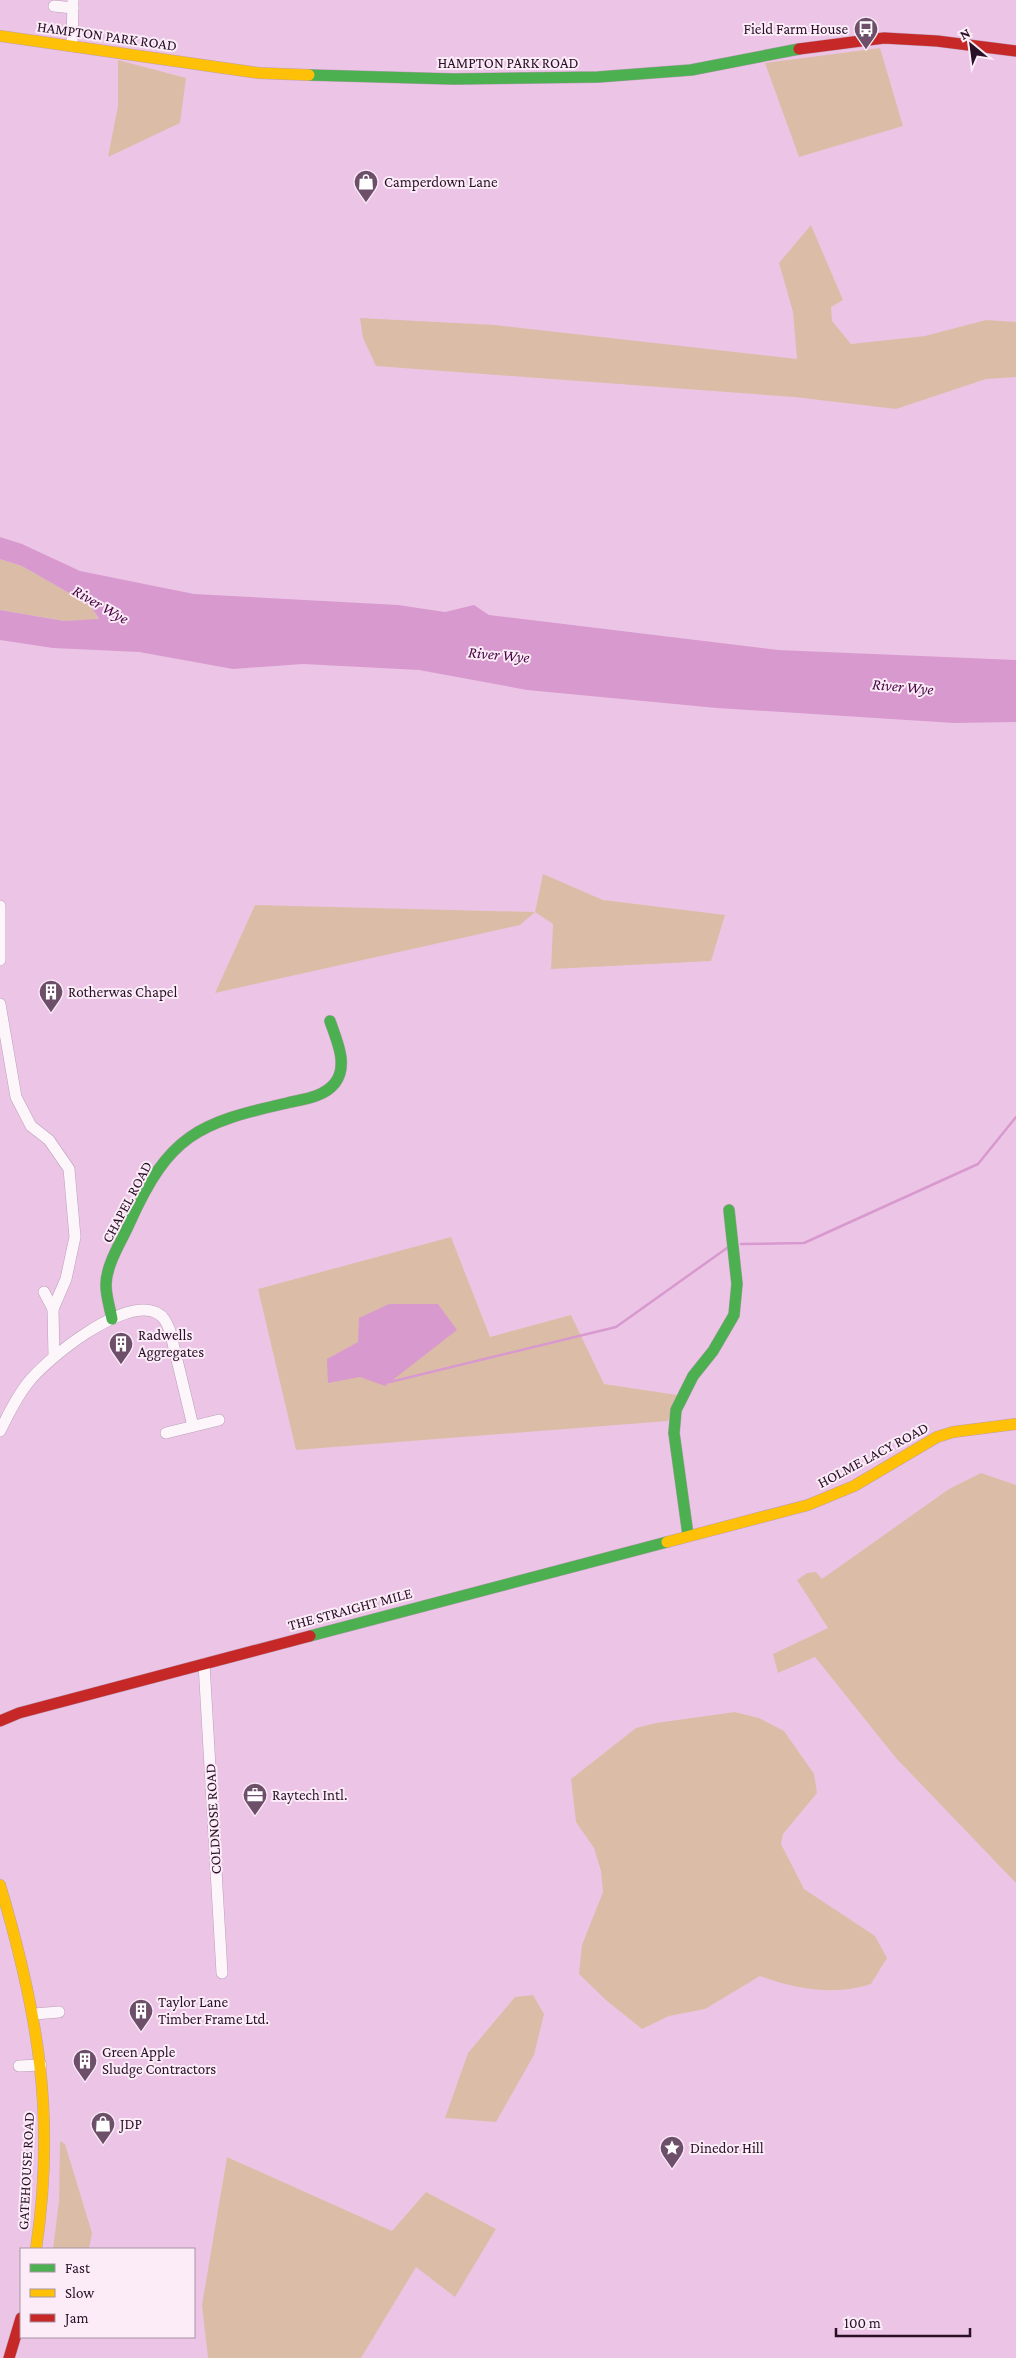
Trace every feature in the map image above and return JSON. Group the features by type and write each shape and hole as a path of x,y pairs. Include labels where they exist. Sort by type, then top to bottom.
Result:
{"main road":[{"name":"HAMPTON PARK ROAD","path":"0,36 259,73 453,79 598,77 691,70 823,45 884,38 937,41 1016,52"},
{"name":"CHAPEL ROAD","path":"112,1319 106,1287 108,1274 136,1209 167,1158 196,1131 237,1116 313,1097 328,1091 340,1078 342,1068 330,1021"},
{"path":"688,1535 674,1433 683,1393 693,1376 713,1350 734,1315 737,1284 729,1210"},
{"name":"HOLME LACY ROAD","path":"688,1535 822,1500 861,1482 937,1437 953,1432 1016,1424"},
{"name":"THE STRAIGHT MILE","path":"0,1721 19,1712 688,1535"},
{"name":"THE STRAIGHT MILE","path":"0,1713 19,1712"},
{"name":"GATEHOUSE ROAD","path":"0,1885 34,2014 41,2065 45,2158 36,2248"},
{"path":"9,2358 20,2321"}],"street":[{"path":"54,6 73,4 72,46"},
{"path":"0,906 0,960"},
{"path":"0,1004 16,1097 31,1126 49,1140 69,1169 74,1237 66,1279 53,1309 54,1356"},
{"path":"44,1292 53,1309"},
{"path":"0,1431 27,1384 54,1356 93,1328 112,1319 146,1310 156,1312 164,1318 170,1331 193,1426"},
{"path":"166,1433 220,1420"},
{"name":"COLDNOSE ROAD","path":"204,1664 222,1973"},
{"path":"34,2014 59,2012"},
{"path":"19,2066 41,2065"}],"shaded area":[{"path":"880,48 903,126 799,157 765,63"},
{"path":"118,60 186,78 180,123 108,157 118,106"},
{"path":"811,225 843,300 831,307 832,321 851,344 925,336 986,320 1016,322 1016,377 986,379 896,409 794,397 376,366 363,338 360,318 495,325 797,359 793,312 779,263"},
{"path":"0,559 22,566 90,605 99,620 64,621 0,610"},
{"path":"543,874 603,900 725,915 711,961 551,969 553,924 535,912"},
{"path":"255,905 535,912 520,925 215,993"},
{"path":"451,1237 490,1337 571,1315 604,1384 677,1395 668,1421 296,1450 258,1289"},
{"path":"981,1473 1016,1485 1016,1883 896,1758 815,1657 778,1673 773,1654 828,1628 797,1580 807,1573 816,1572 822,1579 949,1489"},
{"path":"735,1712 759,1718 784,1731 814,1774 817,1793 783,1834 781,1844 804,1889 875,1936 887,1958 871,1984 858,1988 844,1990 815,1989 773,1981 760,1976 705,2009 669,2016 642,2029 607,2001 579,1974 582,1945 603,1892 601,1871 594,1848 576,1822 571,1779 636,1728 656,1723"},
{"path":"533,1995 544,2014 534,2055 496,2122 445,2118 468,2053 515,1997"},
{"path":"60,2141 65,2144 92,2233 89,2248 53,2248 59,2201"},
{"path":"227,2157 392,2231 426,2192 496,2229 455,2297 416,2267 361,2358 208,2358 202,2305"}],"water":[{"name":"River Wye","path":"0,537 22,544 80,571 194,594 398,605 445,612 474,605 489,615 778,650 1016,660 1016,722 954,723 717,708 527,690 419,670 303,664 233,669 139,652 53,648 0,640 0,610 64,621 99,619 90,605 22,566 0,559"},
{"path":"389,1304 438,1304 457,1330 385,1386 360,1377 328,1383 327,1359 358,1342 359,1318"}],"waterway":[{"path":"741,1244 804,1243 978,1164 1016,1117"},
{"path":"390,1382 616,1327 727,1248"}],"traffic: fast":[{"path":"309,75 453,79 598,77 691,70 799,49"},
{"path":"112,1319 106,1289 109,1269 144,1193 158,1170 173,1151 190,1137 208,1127 256,1110 313,1097 330,1088 339,1076 341,1068 340,1052 330,1021"},
{"path":"688,1535 674,1433 676,1410 693,1376 713,1351 734,1315 737,1284 729,1210"},
{"path":"310,1636 667,1542"}],"traffic: slow":[{"path":"0,36 259,73 309,75"},
{"path":"667,1542 808,1505 854,1486 937,1437 953,1432 1016,1424"},
{"path":"0,1885 24,1977 40,2065 44,2154 42,2200 36,2248"}],"traffic: jam":[{"path":"799,49 884,38 937,41 1016,51"},
{"path":"0,1721 19,1713 310,1636"},
{"path":"9,2358 20,2321"}],"place":[{"name":"Field Farm House","path":"866,50"},
{"name":"Camperdown Lane","path":"366,203"},
{"name":"Rotherwas Chapel","path":"51,1013"},
{"name":"Radwells Aggregates","path":"121,1365"},
{"name":"Raytech Intl.","path":"255,1816"},
{"name":"Taylor Lane Timber Frame Ltd.","path":"141,2032"},
{"name":"Green Apple Sludge Contractors","path":"85,2082"},
{"name":"JDP","path":"103,2145"},
{"name":"Dinedor Hill","path":"672,2169"}]}
